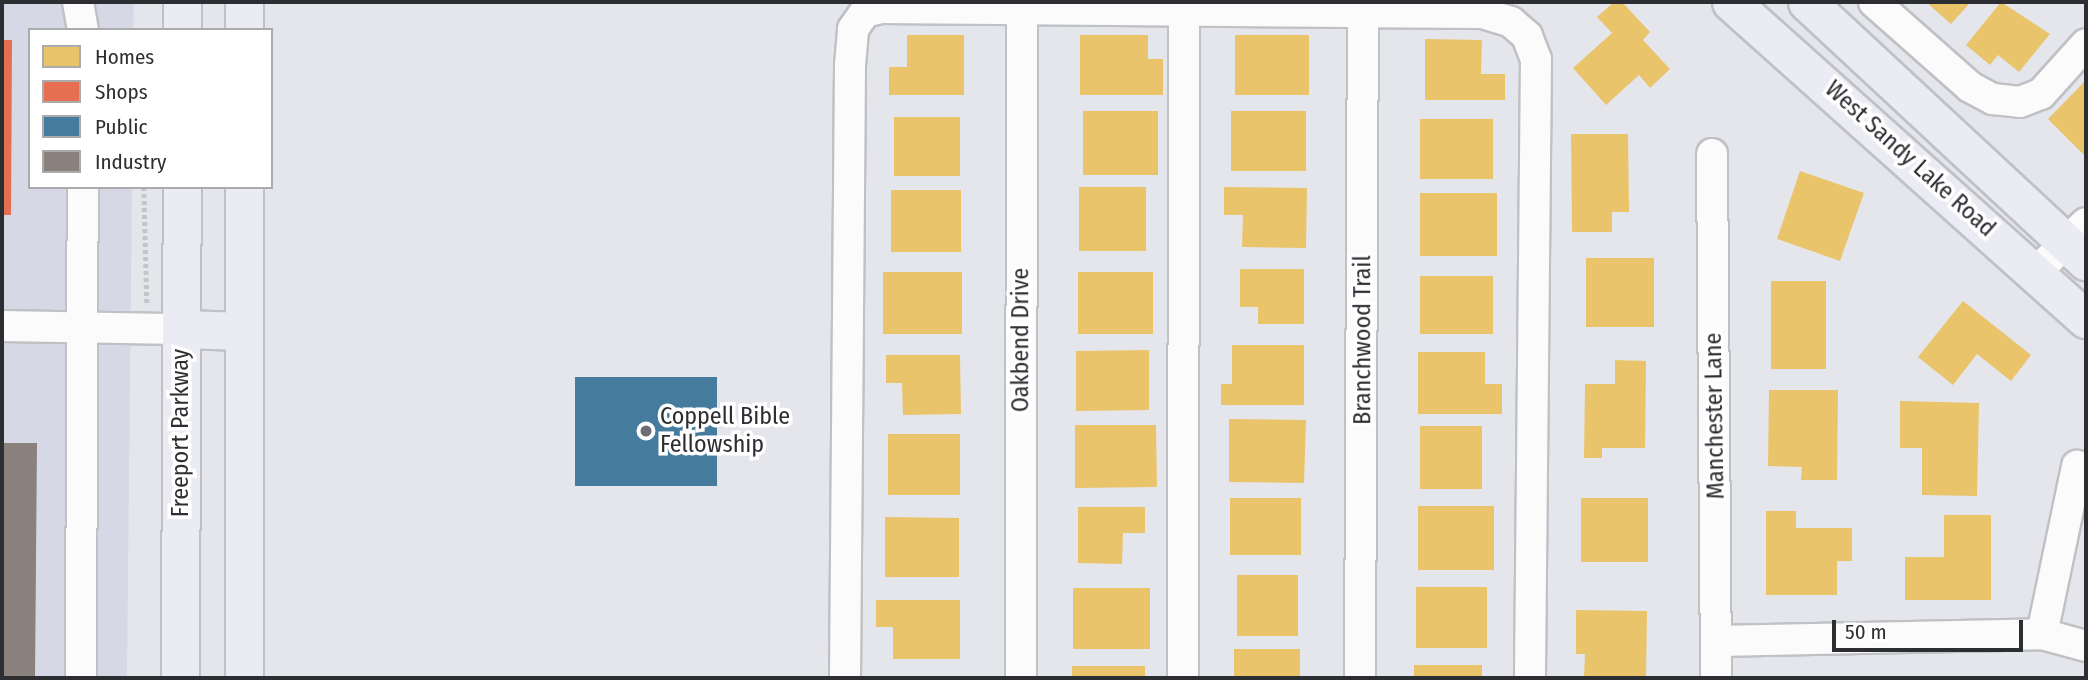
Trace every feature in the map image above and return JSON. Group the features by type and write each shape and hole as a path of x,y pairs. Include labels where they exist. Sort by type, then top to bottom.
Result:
{"main road":[{"path":"182,2 182,28"},
{"path":"244,2 244,28"},
{"name":"West Sandy Lake Road","path":"1731,2 2086,319"},
{"name":"West Sandy Lake Road","path":"1807,2 2079,243"},
{"name":"Freeport Parkway","path":"180,678 164,328 182,189"},
{"path":"244,189 244,678"},
{"path":"164,328 244,331"}],"street":[{"path":"78,2 83,28"},
{"path":"1874,2 1970,87 1993,99 2020,102 2041,94 2086,44"},
{"path":"845,678 853,29 865,12 881,8 1022,6 1184,11 1362,7 1482,13 1511,22 1536,59 1530,678"},
{"name":"Oakbend Drive","path":"1021,678 1022,6"},
{"name":"Branchwood Trail","path":"1360,678 1362,7"},
{"path":"1183,678 1184,11"},
{"name":"Manchester Lane","path":"1712,154 1716,678"},
{"path":"81,678 83,189"},
{"path":"2035,273 2079,243"},
{"path":"2,326 164,328"},
{"path":"2042,634 2077,466"},
{"path":"1717,641 2042,634 2086,646"}],"path":[{"path":"144,189 164,328"}],"shaded area":[{"path":"2,2 134,2 133,28 28,28 28,189 132,189 127,678 2,678"}],"building: Homes":[{"path":"1614,2 1622,2 1650,32 1643,40 1670,69 1650,88 1639,75 1606,105 1573,68 1612,33 1597,17"},
{"path":"1926,2 1971,2 1951,24"},
{"path":"2001,2 2050,34 2019,72 1998,55 1990,65 1966,45"},
{"path":"907,35 964,35 964,95 889,95 889,67 907,67"},
{"path":"1080,35 1148,35 1148,59 1163,59 1163,95 1080,95"},
{"path":"1235,35 1309,35 1309,95 1235,95"},
{"path":"1425,39 1482,40 1481,74 1505,74 1505,100 1425,100"},
{"path":"2086,80 2086,157 2048,119"},
{"path":"1083,111 1158,111 1158,175 1083,175"},
{"path":"1231,111 1306,111 1306,171 1231,171"},
{"path":"894,117 960,117 960,176 894,176"},
{"path":"1420,119 1493,119 1493,179 1420,179"},
{"path":"1571,134 1628,134 1629,212 1612,212 1612,232 1572,232"},
{"path":"1800,171 1864,193 1840,261 1777,239"},
{"path":"1079,187 1146,187 1146,251 1079,251"},
{"path":"1224,187 1307,188 1306,248 1242,247 1243,215 1224,215"},
{"path":"891,190 961,190 961,252 891,252"},
{"path":"1420,193 1497,193 1497,256 1420,256"},
{"path":"1586,258 1654,258 1654,327 1586,327"},
{"path":"1240,269 1304,269 1304,324 1258,324 1258,307 1240,307"},
{"path":"883,272 962,272 962,334 883,334"},
{"path":"1078,272 1153,272 1153,334 1078,334"},
{"path":"1420,276 1493,276 1493,334 1420,334"},
{"path":"1771,281 1826,281 1826,369 1771,369"},
{"path":"1963,301 2031,355 2011,381 1977,354 1953,385 1918,357"},
{"path":"1232,345 1304,345 1304,405 1221,405 1221,384 1232,384"},
{"path":"1149,350 1149,410 1076,411 1076,351"},
{"path":"1418,352 1485,352 1485,384 1502,384 1502,414 1418,414"},
{"path":"886,355 960,355 961,414 903,415 902,383 886,383"},
{"path":"1615,360 1646,361 1645,448 1602,448 1602,458 1584,458 1585,384 1615,384"},
{"path":"1769,390 1838,390 1837,480 1801,480 1802,467 1768,466"},
{"path":"1900,401 1979,403 1977,496 1922,495 1922,448 1900,448"},
{"path":"1229,419 1306,420 1304,483 1229,482"},
{"path":"1075,425 1156,425 1157,487 1075,488"},
{"path":"1420,426 1482,426 1482,489 1420,489"},
{"path":"888,434 960,434 960,495 888,495"},
{"path":"1230,498 1301,498 1301,555 1230,555"},
{"path":"1581,498 1648,498 1648,562 1581,562"},
{"path":"1418,506 1494,506 1494,570 1418,570"},
{"path":"1078,507 1145,507 1145,533 1123,533 1122,564 1078,563"},
{"path":"1766,511 1796,511 1796,528 1852,528 1852,561 1837,561 1837,595 1766,595"},
{"path":"1944,515 1991,515 1991,600 1905,600 1905,557 1944,557"},
{"path":"885,517 959,518 959,577 885,577"},
{"path":"1237,575 1298,575 1298,636 1237,636"},
{"path":"1416,587 1487,587 1487,648 1416,648"},
{"path":"1073,588 1150,588 1150,649 1073,649"},
{"path":"876,600 960,600 960,659 893,659 893,627 876,627"},
{"path":"1576,610 1647,611 1646,678 1584,678 1585,654 1576,654"},
{"path":"1234,649 1300,649 1300,678 1234,678"},
{"path":"1414,665 1482,665 1482,678 1414,678"},
{"path":"1072,666 1145,666 1145,678 1072,678"}],"building: Shops":[{"path":"2,40 12,40 11,215 2,215"}],"building: Public":[{"name":"Coppell Bible Fellowship","path":"575,377 717,377 717,486 575,486"}],"building: Industry":[{"path":"2,443 37,443 35,678 2,678"}],"place":[{"name":"Coppell Bible Fellowship","path":"646,431"}]}
